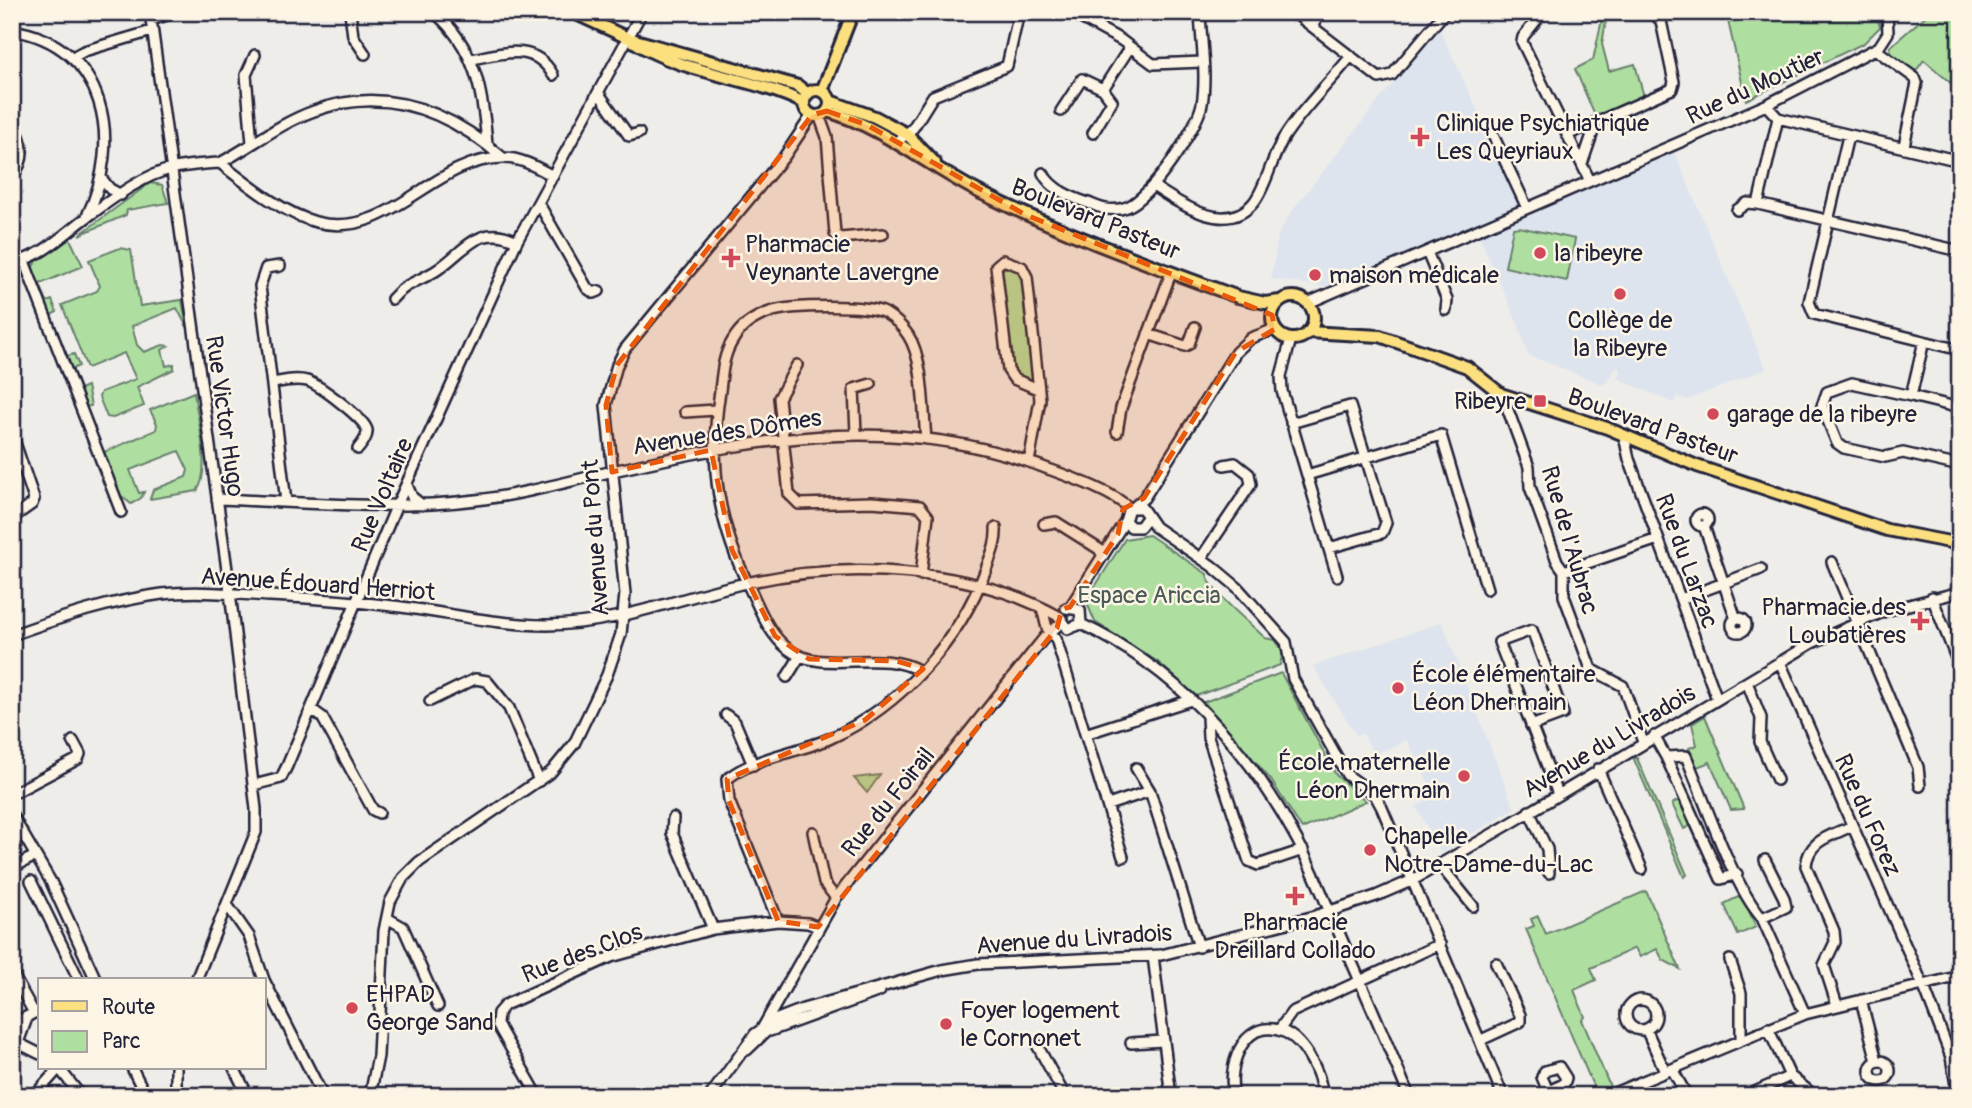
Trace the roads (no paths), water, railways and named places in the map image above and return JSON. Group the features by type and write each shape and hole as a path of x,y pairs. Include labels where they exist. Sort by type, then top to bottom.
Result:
{"main road":[{"path":"572,12 628,37 651,53 745,84 806,98 822,107"},
{"name":"Avenue du Pont","path":"822,107 853,12"},
{"path":"806,98 815,90 822,107"},
{"name":"Boulevard Pasteur","path":"822,107 875,117 907,135 942,170"},
{"name":"Boulevard Pasteur","path":"822,107 867,125 896,144 1024,214 1238,297 1272,314"},
{"name":"Boulevard Pasteur","path":"1238,297 1265,303 1280,302"},
{"path":"1297,298 1308,303 1314,319 1308,332 1291,339 1275,329 1272,314 1280,302 1297,298"},
{"name":"Boulevard Pasteur","path":"1314,319 1340,334"},
{"name":"Boulevard Pasteur","path":"1308,332 1380,336 1476,373 1501,394 1624,436 1697,466 1852,519 1960,544"}],"street":[{"path":"150,16 176,12"},
{"path":"350,12 353,36 365,54"},
{"path":"434,12 458,35 472,59 487,144"},
{"name":"Rue Voltaire","path":"254,785 281,778 396,506 517,241 600,94 642,12"},
{"path":"896,144 907,135 933,96 1007,66 1019,12"},
{"path":"1070,12 1130,47 1153,64 1202,62"},
{"path":"1042,173 1048,184 1082,201 1115,211 1129,207 1153,186 1199,114 1203,92 1200,12"},
{"path":"1293,12 1375,76 1387,78 1445,12"},
{"path":"1313,25 1321,12"},
{"path":"1543,12 1522,42 1590,181"},
{"path":"1567,135 1667,92 1673,86 1661,21 1654,14 1647,12"},
{"path":"1887,12 1889,23 1879,47 1915,78 1917,83 1904,146"},
{"name":"Rue Victor Hugo","path":"150,16 173,168 254,785 257,826 228,906"},
{"path":"12,30 43,40 73,57 87,77 103,111 107,140 102,179 86,218"},
{"path":"73,57 84,51 152,31"},
{"path":"1103,89 1130,47"},
{"name":"Rue du Moutier","path":"1308,303 1766,105 1879,47"},
{"path":"472,59 523,51 537,55 553,75"},
{"path":"252,144 246,75 255,55"},
{"path":"1153,186 1201,214 1220,216 1242,212 1255,201 1266,173 1294,123 1351,56"},
{"path":"1061,111 1082,79 1103,89 1112,101 1093,133"},
{"path":"600,94 622,130 629,136 639,134"},
{"path":"12,263 24,261 57,242 86,218 148,177 173,168 220,163 315,110 368,102 417,107 445,116 503,158"},
{"path":"1766,105 1778,118 1960,161"},
{"path":"822,107 835,234 841,238 883,234"},
{"name":"Avenue du Pont","path":"370,1096 378,1056 387,918 390,902 403,878 419,862 540,781 574,744 607,675 624,617 625,594 606,405 617,365 625,349 822,107"},
{"path":"1758,204 1778,118"},
{"path":"1582,164 1596,123"},
{"path":"12,125 23,150 18,170 12,176"},
{"path":"1492,134 1527,208"},
{"path":"1848,136 1809,302 1810,309 1814,314 1960,350"},
{"path":"220,163 294,214 335,226 372,220 452,172 503,158 521,160 553,176"},
{"path":"102,179 110,189 121,195"},
{"path":"1737,210 1747,202 1758,204 1829,218 1960,251"},
{"path":"539,204 587,288 594,293 599,291"},
{"path":"392,299 402,286 438,269 472,241 502,235 517,241"},
{"path":"1427,252 1447,300 1446,310"},
{"path":"1029,462 1040,411 1038,389 1027,277 1022,267 1003,260 996,266 1008,370 1014,380 1038,389"},
{"path":"24,261 121,512"},
{"path":"280,266 267,268 260,286 286,502"},
{"path":"1118,432 1121,408 1171,273"},
{"path":"920,671 896,661 828,661 800,656 775,636 746,582 724,525 714,450 715,410 723,364 731,342 751,321 772,311 872,308 896,320 916,351 926,439"},
{"path":"1148,334 1185,346 1189,344 1195,327"},
{"path":"1080,610 1070,607 1125,521 1139,511 1144,498 1236,352 1251,338 1275,329"},
{"path":"1291,339 1280,383 1337,576"},
{"path":"1910,396 1924,341"},
{"path":"797,365 780,391 789,494 799,504 920,506 928,516 920,575"},
{"path":"273,383 298,379 314,383 361,419 367,428 366,436 358,449"},
{"path":"1960,408 1852,383 1827,392 1822,406 1837,443 1844,448 1885,457 1903,453 1960,466"},
{"path":"856,433 854,389 871,384"},
{"path":"1292,423 1350,406 1386,529 1382,533 1329,548"},
{"path":"685,412 715,410"},
{"name":"Rue de l'Aubrac","path":"1508,410 1529,467 1530,487 1557,561 1564,571 1564,596 1591,669 1623,686 1643,742"},
{"name":"Avenue des Dômes","path":"217,499 422,505 502,496 714,450 783,438 856,433 926,439 1029,462 1086,485 1139,511 1201,558 1237,587 1286,642 1295,682 1347,775 1378,799 1482,1040 1503,1096"},
{"path":"12,434 15,451 34,499 32,505 15,516"},
{"path":"1307,475 1441,435 1487,589"},
{"name":"Rue du Larzac","path":"1624,436 1629,459 1717,699"},
{"path":"1201,558 1251,484 1245,470 1235,463 1224,465"},
{"path":"407,485 412,497 422,505"},
{"path":"1118,534 1143,525 1139,511"},
{"path":"1125,521 1134,528"},
{"path":"1044,524 1056,522 1099,549 1103,555"},
{"path":"1704,526 1737,619"},
{"path":"778,921 726,789 727,779 753,765 787,755 843,732 898,694 956,630 980,586 996,537 996,528"},
{"path":"1564,571 1658,539"},
{"path":"1832,562 1918,767 1920,786"},
{"path":"1681,599 1761,569"},
{"name":"Avenue Édouard Herriot","path":"12,635 113,602 172,593 230,593 357,603 524,624 589,623 624,617 746,582 826,572 920,575 980,586 1042,608 1063,623"},
{"path":"1080,592 1081,624"},
{"name":"Avenue du Livradois","path":"775,1020 906,979 978,964 1153,956 1199,947 1330,912 1413,880 1780,662 1856,622 1932,597 1960,592"},
{"path":"1932,597 1960,668"},
{"name":"Rue du Foirail","path":"766,1030 773,1008 836,898 1050,633 1063,623 1070,607"},
{"path":"1042,608 1050,633 1056,639 1123,857"},
{"path":"1063,623 1081,624 1137,656 1191,700 1263,783 1303,850 1409,1096"},
{"path":"1531,726 1563,714 1532,630 1499,642 1531,726 1558,794"},
{"path":"787,677 800,656"},
{"name":"Rue du Forez","path":"1780,662 1951,1057 1958,1096"},
{"path":"430,701 475,679 487,681 509,708 540,781"},
{"path":"1746,682 1761,718 1760,742 1777,780"},
{"path":"1085,734 1191,700"},
{"path":"311,709 322,718 373,810 379,813"},
{"path":"726,715 735,722 753,765"},
{"path":"1206,716 1208,737 1249,861 1258,865 1303,850"},
{"path":"1654,736 1721,879 1737,874"},
{"path":"12,794 78,759 80,754 73,741"},
{"path":"1666,757 1686,756 1752,907 1762,918 1805,1014"},
{"path":"1136,768 1150,791 1199,947"},
{"path":"1598,769 1642,869"},
{"path":"1108,804 1150,791"},
{"path":"1529,811 1547,849 1549,873"},
{"path":"12,815 66,912 95,978"},
{"path":"673,818 672,834 713,929"},
{"path":"1837,1005 1824,965 1835,942 1834,931 1807,866 1807,854 1814,844 1852,826"},
{"path":"813,832 824,883 836,898"},
{"path":"12,867 35,856"},
{"path":"1762,918 1786,907 1765,860"},
{"path":"1439,864 1474,906"},
{"path":"31,881 78,978"},
{"path":"197,978 228,906"},
{"path":"228,906 249,936 263,978"},
{"path":"387,918 403,927 438,1006"},
{"name":"Rue des Clos","path":"538,1096 497,1024 498,1013 505,1005 611,957 713,929 778,921 808,923 818,927"},
{"path":"1279,1030 1292,1012 1440,944"},
{"path":"1153,956 1171,1096"},
{"path":"1730,960 1741,993 1741,1039"},
{"path":"1482,1040 1520,1021 1520,1015 1496,963"},
{"path":"12,973 34,1014"},
{"path":"1607,1096 1805,1014 1960,976"},
{"name":"Avenue du Livradois","path":"766,1030 865,998 906,979"},
{"path":"266,984 323,1096"},
{"path":"1861,1000 1877,1061"},
{"path":"773,1008 775,1020"},
{"path":"12,1024 34,1014"},
{"path":"34,1014 15,1041 38,1053"},
{"name":"Rue du Foirail","path":"710,1096 741,1054 775,1020"},
{"path":"1769,1028 1790,1076 1815,1096"},
{"path":"1234,1096 1232,1074 1236,1051 1253,1036 1268,1029 1279,1030 1292,1037 1303,1049 1315,1068 1322,1096"},
{"path":"1646,1029 1668,1070 1688,1096"},
{"path":"1131,1043 1163,1041"},
{"path":"1037,1045 1065,1096"},
{"path":"45,1070 47,1079"},
{"path":"34,1096 57,1070"},
{"path":"61,1070 81,1096"},
{"path":"133,1070 146,1096"},
{"path":"176,1070 176,1096"},
{"path":"235,1070 248,1096"},
{"path":"1746,1096 1790,1076"}],"place":[{"name":"Clinique Psychiatrique Les Queyriaux","path":"1420,137"},
{"name":"la ribeyre","path":"1540,253"},
{"name":"Pharmacie Veynante Lavergne","path":"731,258"},
{"name":"maison médicale","path":"1315,275"},
{"name":"Collège de la Ribeyre","path":"1620,294"},
{"name":"Ribeyre","path":"1540,401"},
{"name":"garage de la ribeyre","path":"1713,414"},
{"name":"Pharmacie des Loubatières","path":"1920,621"},
{"name":"École élémentaire Léon Dhermain","path":"1398,688"},
{"name":"École maternelle Léon Dhermain","path":"1464,776"},
{"name":"Chapelle Notre-Dame-du-Lac","path":"1370,850"},
{"name":"Pharmacie Dreillard Collado","path":"1295,896"},
{"name":"EHPAD George Sand","path":"352,1008"},
{"name":"Foyer logement le Cornonet","path":"946,1024"}],"park label":[{"name":"Espace Ariccia","path":"1149,595"}]}
